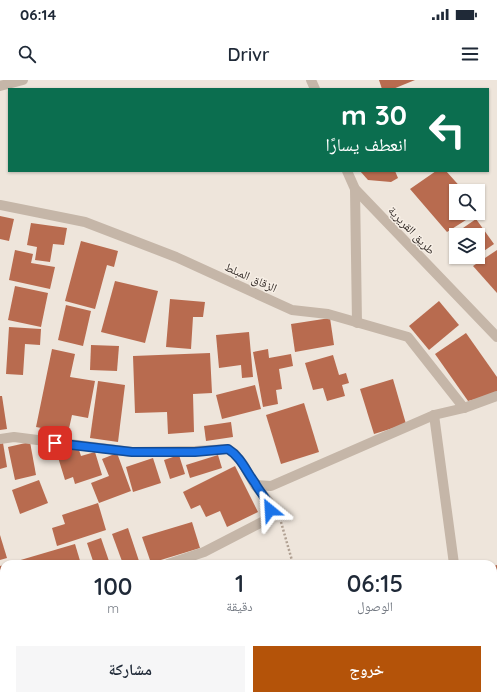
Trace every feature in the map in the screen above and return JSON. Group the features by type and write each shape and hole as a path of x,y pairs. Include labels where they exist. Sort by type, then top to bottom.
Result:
{"street":[{"path":"0,86 23,80"},
{"name":"طريق القريرية","path":"347,172 354,189 497,338"},
{"path":"354,189 357,323"},
{"name":"الزقاق المبلط","path":"0,205 85,222 176,257 292,310 328,314 408,337 464,408"},
{"path":"255,485 271,486 434,415 464,408 497,396"},
{"path":"434,415 453,560"},
{"path":"0,439 14,437 132,452 195,452 228,449 235,454 243,464 255,485 269,502 270,510 266,520 204,552 180,560"}],"path":[{"path":"281,522 292,560"}],"building":[{"path":"379,80 415,80 395,88 382,88"},
{"path":"361,172 395,172 398,178 391,182 368,180"},
{"path":"435,172 447,172 458,184 449,184 449,220 466,220 453,228 449,228 449,231 447,232 410,189"},
{"path":"0,216 14,219 9,241 0,239"},
{"path":"477,220 482,228 463,228"},
{"path":"31,223 67,228 64,245 53,244 50,262 35,260 37,247 27,245"},
{"path":"485,232 494,244 485,250"},
{"path":"81,241 118,251 114,267 107,265 95,309 65,301"},
{"path":"15,250 33,254 31,263 55,267 50,289 9,280"},
{"path":"497,250 497,293 473,266 476,264 485,264 485,258"},
{"path":"115,281 158,291 145,343 101,332"},
{"path":"15,286 48,293 41,327 8,320"},
{"path":"170,299 205,302 203,317 193,317 191,349 166,347"},
{"path":"439,301 459,325 429,350 409,326"},
{"path":"66,305 91,311 83,346 58,340"},
{"path":"330,318 334,345 295,352 291,324"},
{"path":"9,327 41,329 40,345 25,344 23,375 6,374"},
{"path":"249,332 253,377 242,378 241,365 219,368 216,335"},
{"path":"466,333 497,377 497,394 468,401 435,354"},
{"path":"91,345 119,346 117,371 90,370"},
{"path":"52,349 75,354 70,377 95,381 88,418 72,415 68,433 36,427"},
{"path":"268,349 269,358 291,354 293,366 279,369 282,389 276,390 278,404 263,407 253,352"},
{"path":"210,353 212,393 193,394 194,432 168,434 167,412 135,413 133,356"},
{"path":"333,355 339,375 346,373 349,383 342,385 345,396 327,401 323,388 313,390 305,363"},
{"path":"393,379 406,424 374,434 360,389"},
{"path":"98,381 125,385 118,442 90,438"},
{"path":"255,385 261,409 222,419 216,395"},
{"path":"0,396 2,396 7,429 0,430"},
{"path":"304,403 319,452 281,464 266,415"},
{"path":"231,422 233,437 206,441 204,426"},
{"path":"30,442 36,475 15,480 8,447"},
{"path":"3,443 7,467 0,469 0,444"},
{"path":"78,447 81,456 95,452 102,475 75,484 73,477 65,480 57,454"},
{"path":"117,453 131,491 99,503 91,483 109,476 102,459"},
{"path":"179,455 185,474 170,479 164,460"},
{"path":"218,455 222,468 190,478 186,465"},
{"path":"153,458 161,483 133,492 126,467"},
{"path":"235,466 258,512 227,527 220,511 206,517 200,505 191,509 183,492"},
{"path":"39,480 48,503 20,514 12,490"},
{"path":"98,503 106,530 57,546 52,528 65,524 62,515"},
{"path":"192,522 200,548 161,560 150,560 142,537"},
{"path":"128,528 139,560 122,560 112,534"},
{"path":"0,535 7,558 0,560"},
{"path":"101,538 109,560 93,560 87,543"},
{"path":"75,544 80,560 21,560"}],"route":[{"path":"55,443 132,452 195,452 228,449 235,454 243,464 255,485 269,502 270,510"}]}
